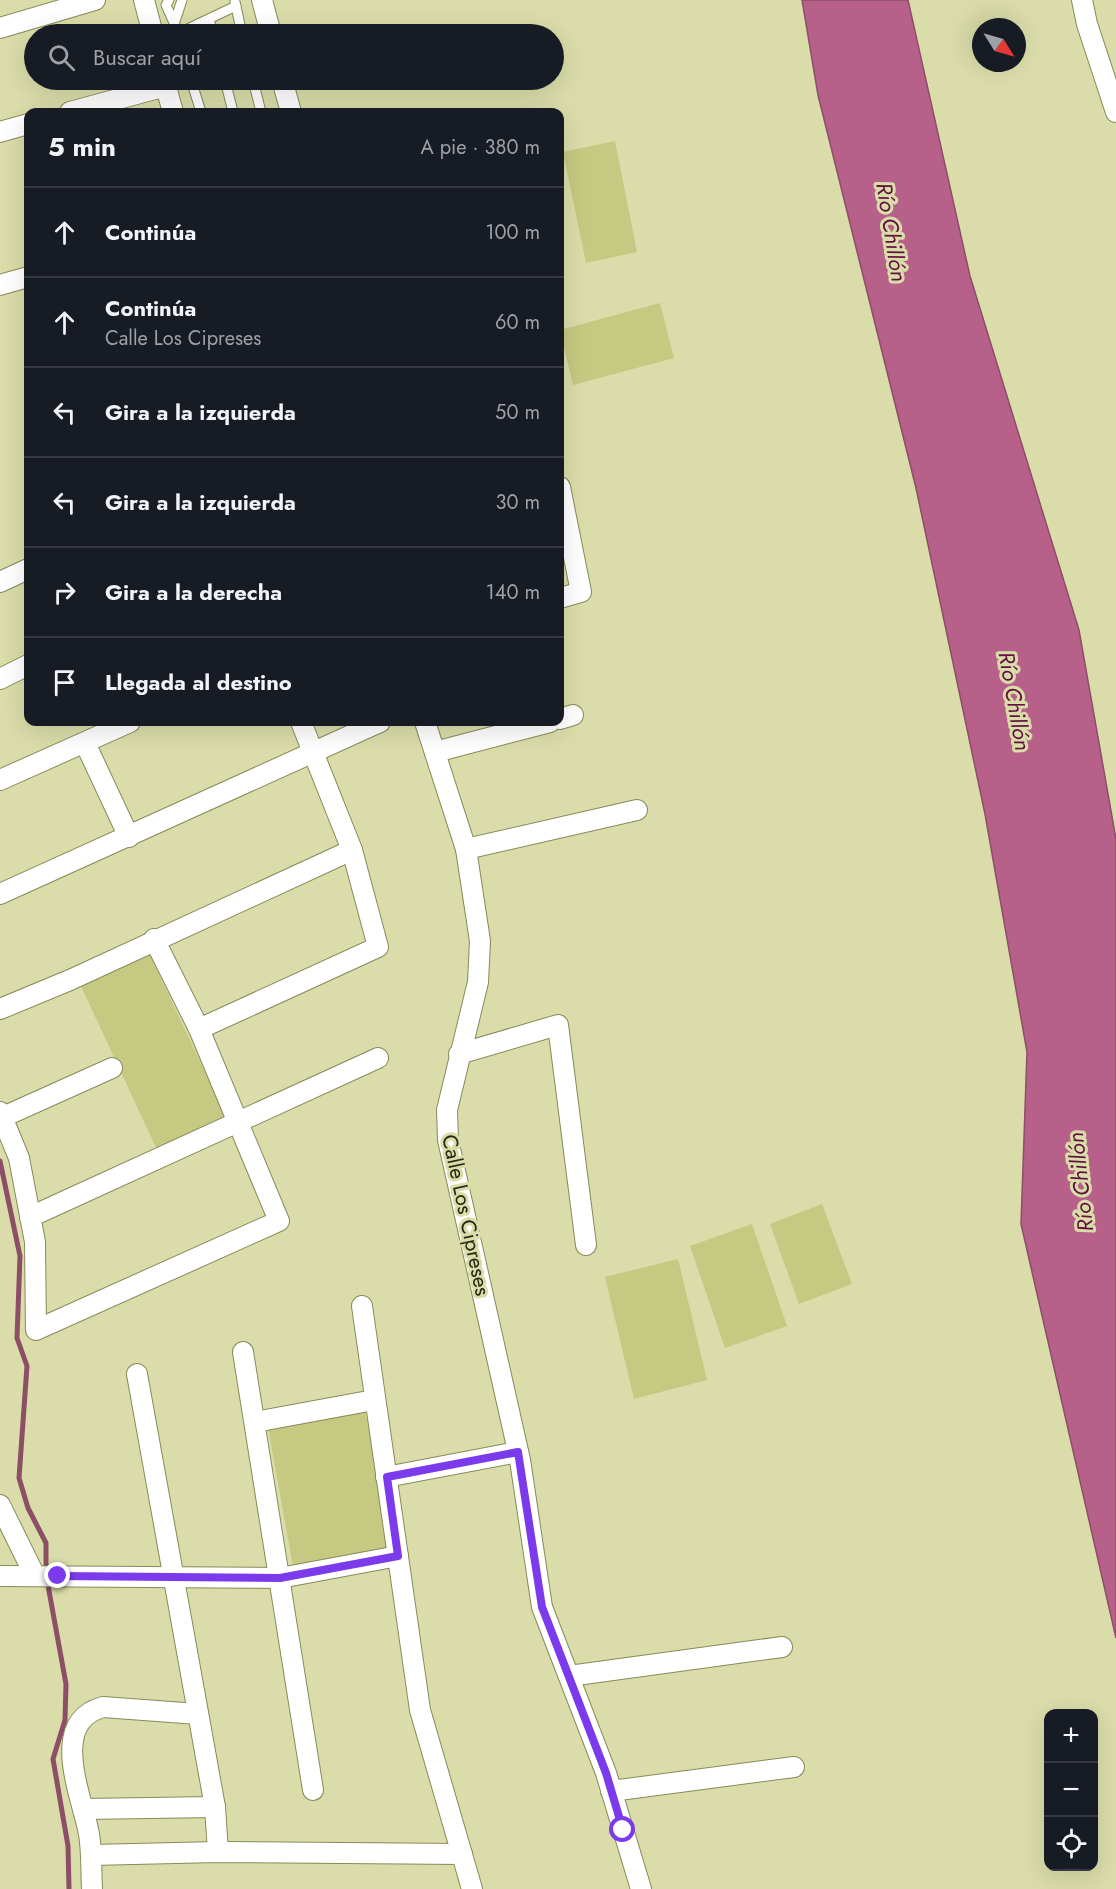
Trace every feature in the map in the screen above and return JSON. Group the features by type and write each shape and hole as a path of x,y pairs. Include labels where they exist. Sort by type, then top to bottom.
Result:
{"street":[{"path":"0,28 95,0"},
{"path":"144,0 150,24"},
{"path":"262,0 268,24"},
{"path":"1082,0 1087,24 1116,112"},
{"path":"83,108 142,90"},
{"path":"167,90 172,108"},
{"path":"285,90 290,108"},
{"path":"0,132 24,125"},
{"path":"0,285 24,278"},
{"path":"564,507 581,592 564,597"},
{"path":"0,582 24,570"},
{"path":"0,679 24,667"},
{"path":"0,780 122,726"},
{"path":"199,1029 378,947 352,850 315,751 303,726"},
{"path":"0,894 371,726"},
{"name":"Calle Los Cipreses","path":"426,726 465,849 480,941 481,963 478,982 447,1110 448,1140 518,1452 542,1607 611,1791 641,1889"},
{"path":"435,752 535,726"},
{"path":"86,743 129,837"},
{"path":"465,849 637,810"},
{"path":"0,1009 70,980 154,939 352,850"},
{"path":"112,1068 2,1114 19,1158 30,1216 34,1242 36,1330 279,1221 199,1029 154,939"},
{"path":"459,1054 558,1024 586,1245"},
{"path":"30,1216 378,1058"},
{"path":"362,1306 420,1710 472,1889"},
{"path":"243,1352 314,1790"},
{"path":"137,1374 215,1807 218,1852"},
{"path":"255,1422 374,1400"},
{"path":"387,1477 518,1452"},
{"path":"0,1505 34,1576"},
{"path":"0,1576 280,1578 398,1556"},
{"path":"569,1676 782,1647"},
{"path":"92,1889 91,1855 74,1767 72,1738 83,1717 102,1707 198,1714"},
{"path":"611,1791 794,1767"},
{"path":"83,1809 215,1807"},
{"path":"91,1855 218,1852 462,1854"}],"lane":[{"path":"169,0 166,5 176,24"},
{"path":"175,21 182,0"},
{"path":"199,24 235,3 240,24"},
{"path":"209,19 210,24"},
{"path":"194,90 200,108"},
{"path":"228,90 232,108"},
{"path":"256,90 260,108"}],"green space":[{"path":"615,141 637,252 586,263 564,152"},
{"path":"660,303 674,358 573,385 564,347 564,329"},
{"path":"148,951 228,1121 159,1154 80,984"},
{"path":"822,1204 852,1284 799,1304 770,1224"},
{"path":"752,1224 787,1326 725,1348 690,1246"},
{"path":"678,1259 707,1380 634,1399 605,1277"},
{"path":"365,1409 390,1549 293,1567 268,1427"}],"water":[{"name":"Río Chillón","path":"802,0 908,0 970,276 1079,630 1116,839 1116,1638 1021,1224 1027,1052 985,814 916,488 818,95"}],"waterway":[{"path":"0,1161 20,1256 17,1338 27,1366 19,1478 28,1508 46,1543 46,1571"},
{"path":"47,1580 66,1684 65,1720 53,1759 68,1846 69,1889"}],"route":[{"path":"58,1576 173,1579 280,1578 398,1556 387,1477 518,1452 542,1607 606,1773 623,1830"}]}
